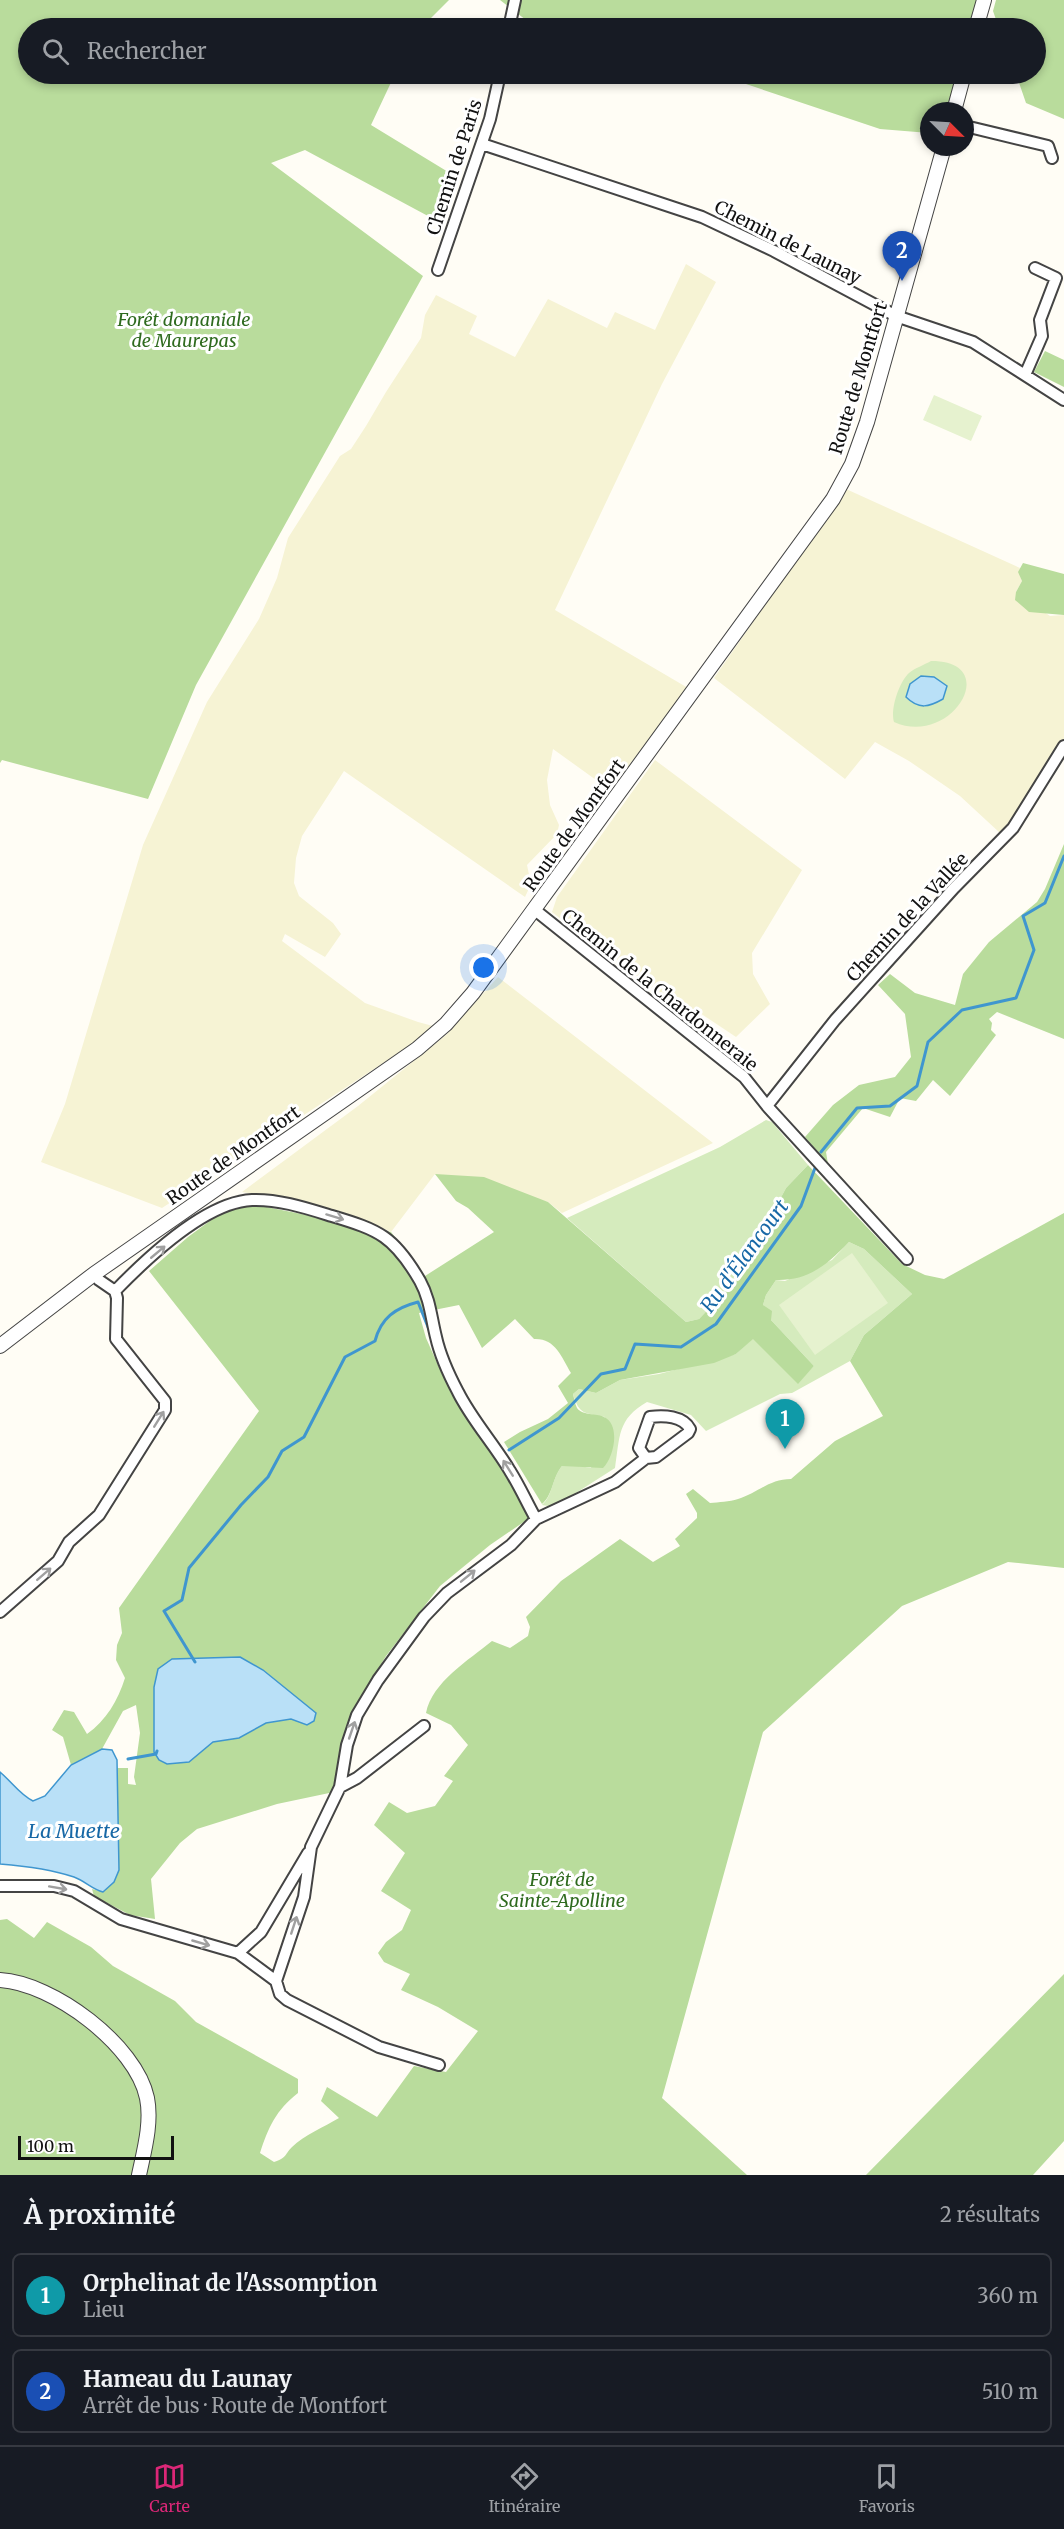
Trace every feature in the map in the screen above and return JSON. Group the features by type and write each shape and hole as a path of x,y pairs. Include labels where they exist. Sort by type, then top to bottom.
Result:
{"street":[{"path":"511,18 515,0"},
{"path":"979,18 984,0"},
{"name":"Chemin de Paris","path":"438,270 482,144 498,84"},
{"path":"956,102 961,84"},
{"path":"974,128 1048,146 1052,158"},
{"name":"Chemin de Launay","path":"482,144 702,217 774,251 896,316 973,342 1064,400"},
{"name":"Route de Montfort","path":"0,1346 94,1274 417,1049 446,1024 473,993 833,499 852,465 867,422 941,156"},
{"path":"1025,375 1042,336 1040,320 1056,278 1035,268"},
{"name":"Chemin de la Vallée","path":"767,1106 835,1020 954,888 1014,828 1064,746"},
{"name":"Chemin de la Chardonneraie","path":"535,910 744,1077 767,1106 907,1260"},
{"path":"115,1291 185,1230 218,1209 252,1200 296,1205 359,1224 386,1236 419,1280 433,1315 440,1349 458,1392 511,1472 536,1520"},
{"path":"0,1612 58,1561 69,1542 99,1515 165,1410 165,1401 116,1339 117,1298 115,1291 94,1274"},
{"path":"238,1953 261,1932 311,1847 340,1787 347,1745 354,1725 378,1680 424,1617 447,1593 511,1545 536,1520 615,1482 646,1458 656,1457 688,1433 690,1429 688,1424 682,1420 662,1415 651,1417 639,1448 646,1458"},
{"path":"340,1787 357,1778 424,1726"},
{"path":"311,1847 304,1897 276,1981 280,1994 307,2011 379,2048 439,2065"},
{"path":"0,1886 54,1886 74,1891 121,1918 238,1953 276,1981"},
{"path":"0,1980 9,1980 45,1993 77,2012 119,2046 139,2077 147,2096 150,2115 139,2175"}],"shaded area":[{"path":"686,264 716,282 662,384 555,610 688,688 610,790 553,749 547,780 550,805 559,825 557,834 527,865 531,884 525,897 344,771 302,836 296,858 294,883 299,896 333,923 341,934 325,957 285,934 282,941 365,1003 433,1026 412,1044 162,1208 41,1162 65,1104 143,845 207,702 259,619 277,578 288,538 340,456 351,449 421,338 425,315 436,295 477,316 469,334 515,357 548,299 607,328 615,312 655,330"},
{"path":"846,489 1020,568 1022,581 1016,592 1050,616 1064,615 1064,748 1013,821 1000,833 960,796 909,761 875,742 845,779 714,678"},
{"path":"655,760 802,870 752,953 753,974 770,1004 736,1037 700,1013 647,986 552,912 557,897"},
{"path":"498,977 713,1143 562,1213 548,1202 435,1174 391,1232 367,1221 311,1203 242,1192 358,1106 446,1035"}],"green space":[{"name":"Forêt domaniale de Maurepas","path":"0,0 449,0 431,18 18,18 18,84 390,84 371,125 458,178 441,223 305,150 271,163 423,276 196,685 148,799 2,760 0,763"},
{"path":"500,0 980,0 976,18 523,18"},
{"path":"996,0 1064,0 1064,119 1026,103 1019,84 1046,84 1046,18 995,18 993,11"},
{"path":"746,84 960,84 955,102 920,102 920,132 880,129"},
{"path":"1045,351 1064,360 1064,387 1034,372"},
{"path":"934,395 982,416 971,441 923,420"},
{"path":"1023,563 1064,574 1064,615 1029,612 1015,600 1016,592 1022,581 1018,572"},
{"path":"931,661 953,665 964,674 966,687 961,701 950,714 934,723 915,727 894,722 894,704 905,677 911,671"},
{"path":"1064,844 1064,1039 997,1012 989,1019 992,1023 991,1030 996,1035 950,1096 933,1080 916,1101 900,1098 890,1117 863,1108 826,1152 828,1164 805,1137 833,1105 859,1085 895,1077 911,1057 905,1014 878,985 890,974 915,993 955,1005 963,974 989,942 1037,902"},
{"path":"766,1120 772,1122 808,1165 786,1188 739,1277 699,1319 686,1322 567,1218 720,1147"},
{"name":"Forêt de Sainte-Apolline","path":"808,1165 902,1264 925,1275 944,1279 1064,1213 1064,1568 1008,1562 902,1606 763,1732 662,2098 747,2175 0,2175 0,1920 7,1919 34,1938 47,1922 91,1947 113,1966 175,2001 196,2022 298,2079 298,2093 290,2099 274,2120 260,2153 274,2162 283,2158 302,2139 339,2118 321,2101 327,2087 377,2117 414,2066 446,2072 478,2031 438,2007 401,1990 410,1974 384,1962 378,1953 386,1942 402,1930 411,1910 381,1891 405,1853 374,1825 389,1802 407,1813 435,1806 453,1781 444,1776 468,1745 451,1725 426,1713 436,1691 453,1672 492,1641 510,1648 528,1636 530,1627 526,1617 561,1581 620,1539 653,1562 680,1546 675,1539 697,1518 697,1513 686,1494 693,1489 710,1503 724,1502 745,1496 776,1481 791,1479 835,1441 883,1416 850,1361 864,1335 912,1294 864,1249 849,1242 833,1258 816,1270 798,1278 776,1280 766,1295 763,1305 772,1311 771,1320 814,1366 798,1384 753,1339 736,1354 714,1363 620,1380 596,1393 579,1389 573,1394 577,1408 583,1412 604,1417 609,1421 614,1434 613,1449 603,1468 562,1466 542,1504 504,1442 548,1419 568,1403 558,1386 571,1373 557,1349 541,1339 534,1339 515,1319 482,1348 459,1305 419,1313 426,1338 442,1374 531,1517 490,1545 440,1586 386,1656 358,1703 346,1736 334,1792 277,1804 197,1829 180,1843 151,1879 155,1919 130,1915 94,1896 92,1889 103,1892 119,1870 117,1768 128,1768 128,1784 136,1785 134,1777 140,1733 136,1705 123,1711 102,1749 71,1765 63,1737 52,1730 64,1710 74,1712 87,1734 100,1723 110,1709 125,1678 116,1660 117,1645 122,1633 119,1608 259,1411 149,1271 188,1237 237,1201 391,1232 425,1276 494,1232 468,1208 456,1201 435,1174 484,1177 548,1202 686,1322 699,1319 739,1277 786,1188","holes":["240,1657 263,1670 316,1713 266,1723 239,1738 213,1742 189,1762"]},
{"path":"849,1242 864,1249 912,1294 864,1335 850,1361 792,1393 780,1394 706,1431 691,1415 647,1402 637,1408 625,1422 619,1438 615,1468 554,1507 542,1505 562,1466 591,1468 605,1417 588,1414 580,1409 573,1394 579,1389 596,1393 620,1380 659,1374 736,1354 753,1338 798,1383 814,1366 771,1320 763,1305 766,1295 776,1280 785,1281 832,1260"},
{"path":"852,1253 888,1303 815,1355 779,1305"},
{"path":"1064,1974 1064,2141 1033,2175 866,2175"}],"water":[{"path":"921,676 934,677 947,686 943,699 924,706 915,704 906,697 910,684"},
{"path":"240,1657 263,1670 316,1713 314,1721 307,1725 291,1719 266,1723 239,1738 213,1742 189,1762 167,1764 159,1760 154,1752 154,1687 158,1669 172,1659"},
{"name":"La Muette","path":"102,1749 112,1750 117,1760 119,1870 114,1882 103,1892 65,1874 0,1864 0,1772 20,1792 33,1801 45,1796 71,1765"}],"waterway":[{"name":"Ru d'Élancourt","path":"821,1152 857,1108 890,1106 917,1086 928,1042 962,1010 1016,998 1034,950 1023,916 1045,903 1064,856"},
{"name":"Ru d'Élancourt","path":"509,1450 559,1418 601,1374 625,1369 635,1344 681,1347 716,1324 801,1206 815,1168"},
{"name":"Ru d'Élancourt","path":"195,1662 164,1611 182,1600 189,1568 241,1505 268,1477 282,1451 304,1437 345,1357 375,1341 381,1326 390,1315 402,1307 418,1302 430,1332"},
{"name":"Ru d'Élancourt","path":"128,1759 156,1754 157,1751"}],"place":[{"name":"Hameau du Launay","path":"902,281"},
{"name":"Orphelinat de l'Assomption","path":"785,1449"}]}
